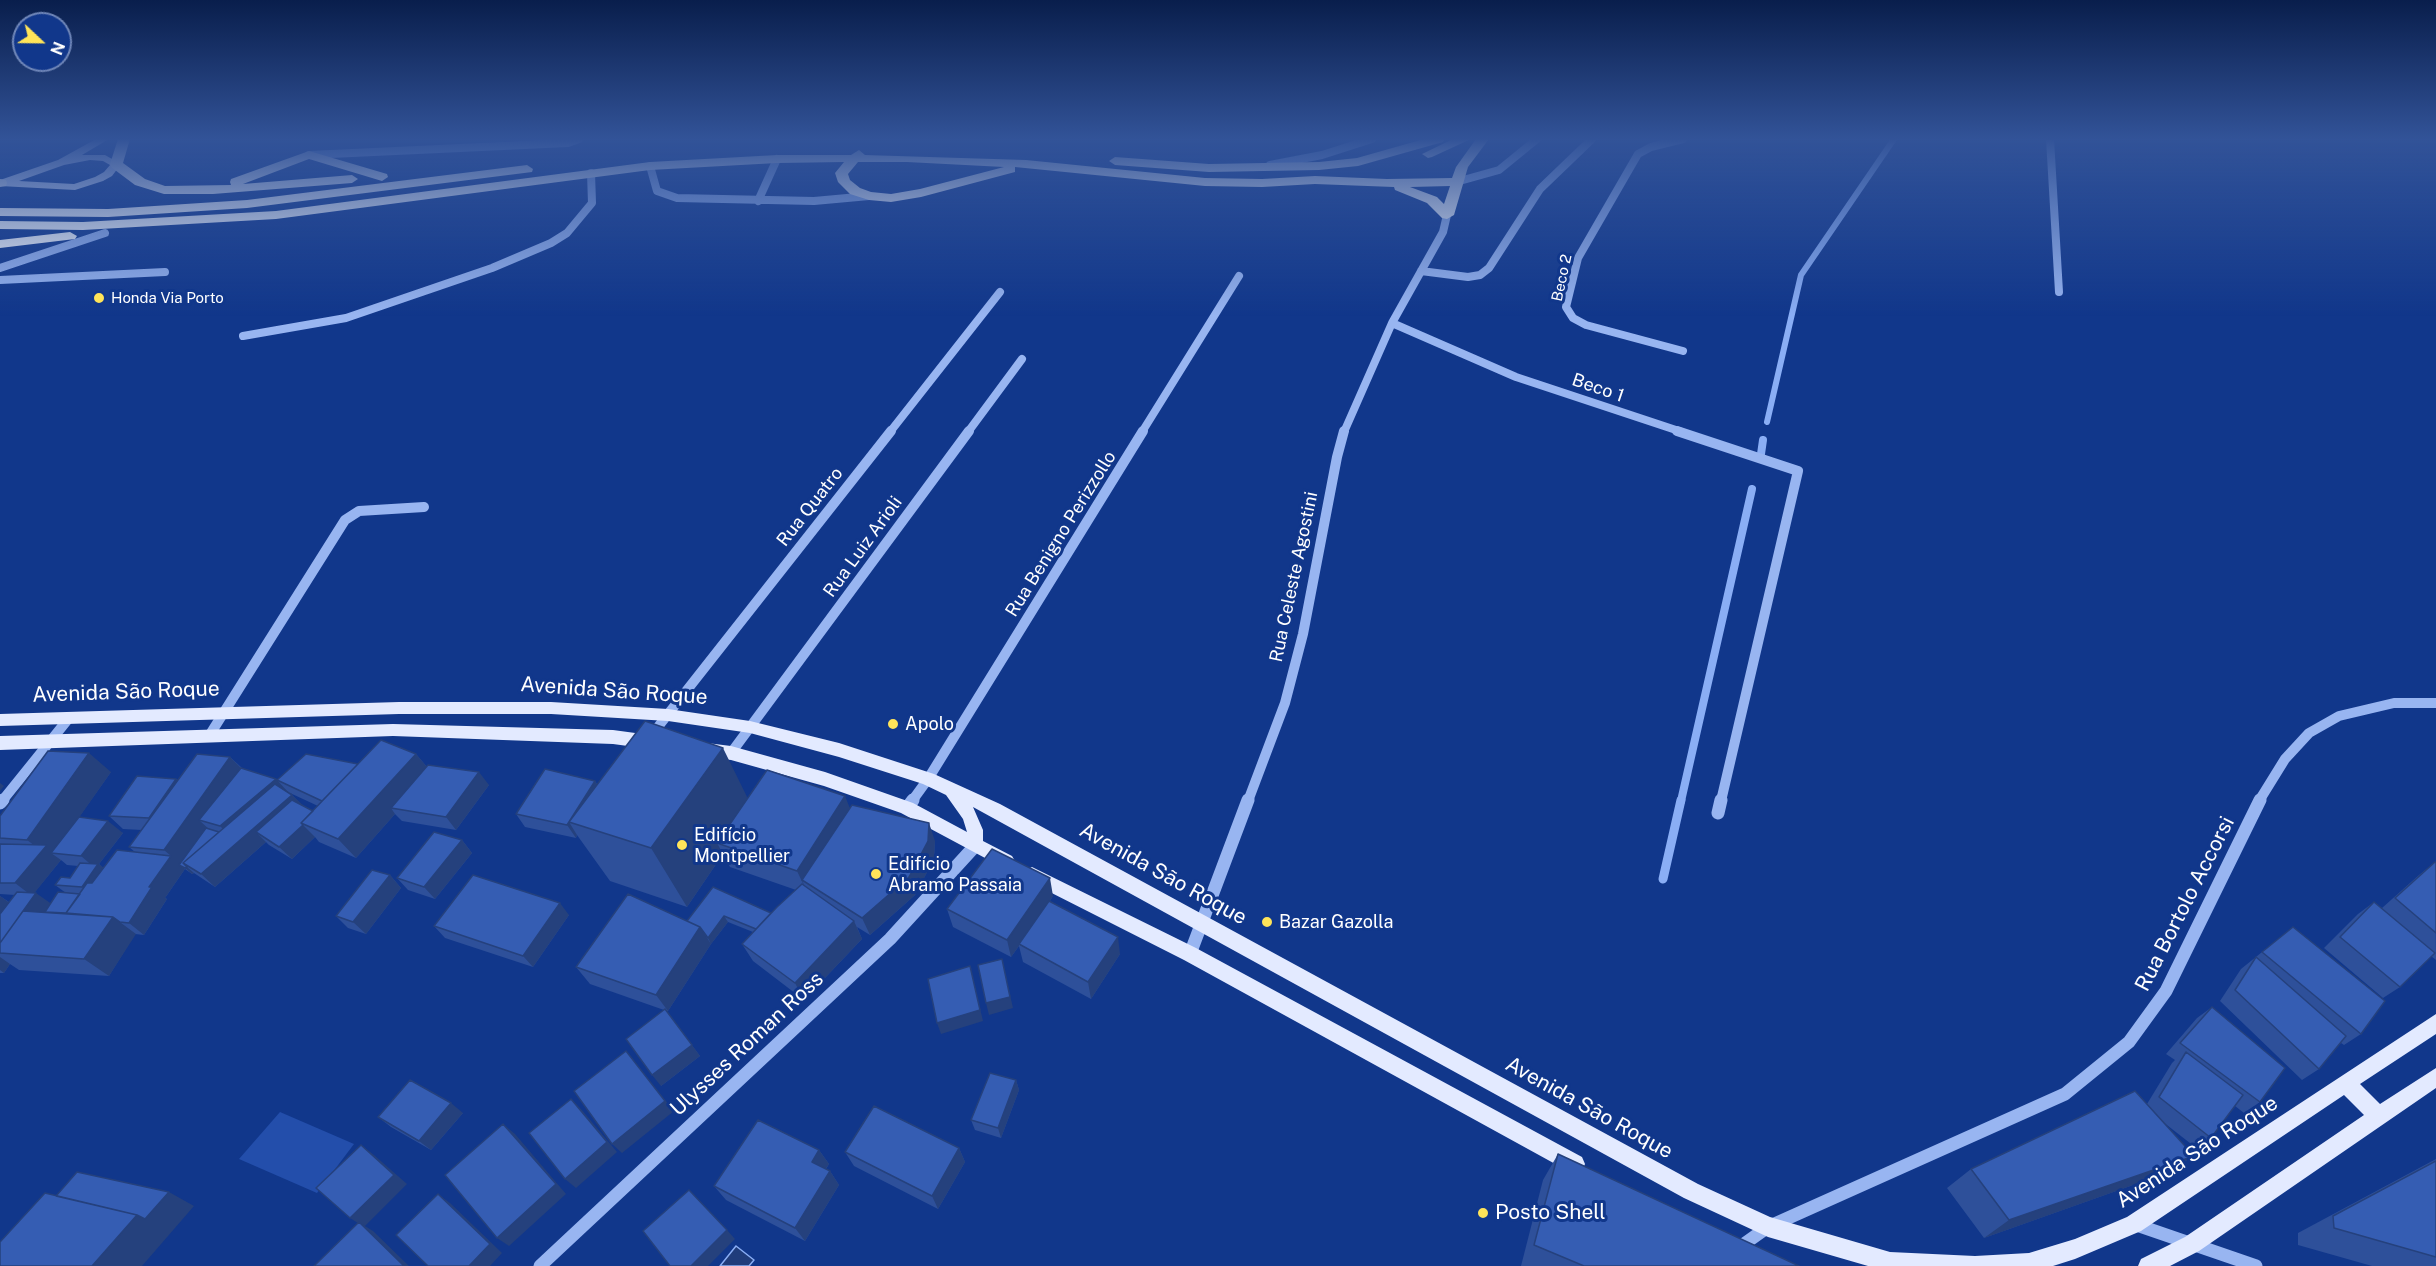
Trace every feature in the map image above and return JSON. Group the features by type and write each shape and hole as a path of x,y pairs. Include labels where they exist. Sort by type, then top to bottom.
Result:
{"highway":[{"path":"248,204 263,198"},
{"path":"0,212 108,213 248,204 295,198"},
{"path":"0,225 63,227 160,224 276,215 400,198"},
{"path":"1427,198 1432,200 1447,215"},
{"path":"1444,198 1447,215"},
{"path":"0,244 105,233 160,224"}],"main road":[{"name":"Avenida São Roque","path":"0,720 399,708 551,708 668,715 750,727 839,750 928,779 994,809 1691,1191 1768,1227 1890,1262 1975,1266 2029,1263 2075,1249 2134,1224 2436,1023"},
{"path":"0,743 393,730 613,737 668,745"},
{"path":"689,747 731,753 825,779 907,807 975,846 1190,954 1595,1175"},
{"path":"949,788 970,816 975,830 975,846"},
{"path":"2148,1266 2192,1244 2436,1077"},
{"path":"2345,1083 2379,1116"},
{"path":"1717,1239 1759,1258"}],"street":[{"path":"243,336 345,318 492,268 551,243 567,233 592,203 592,198"},
{"path":"679,198 758,201 814,201 846,198"},
{"path":"1421,271 1468,277 1480,275 1489,268 1534,198"},
{"name":"Beco 2","path":"1613,198 1578,258 1566,307 1574,318 1586,326 1683,351"},
{"path":"2053,198 2059,292"},
{"name":"Rua Celeste Agostini","path":"1190,954 1285,703 1303,634 1337,457 1347,420 1392,323 1443,232 1447,215"},
{"path":"0,268 105,233"},
{"path":"0,280 165,272"},
{"name":"Rua Benigno Perizzollo","path":"907,807 928,779 1239,276"},
{"name":"Rua Quatro","path":"646,742 1000,292"},
{"name":"Beco 1","path":"1392,323 1516,378 1798,471 1718,813"},
{"name":"Rua Luiz Arioli","path":"731,753 1022,359"},
{"path":"209,736 345,520 359,511 424,507"},
{"name":"Rua Bortolo Accorsi","path":"1737,1250 1768,1227 2065,1094 2129,1042 2166,991 2260,798 2285,759 2308,733 2339,716 2394,703 2436,703"},
{"path":"0,803 69,718"},
{"name":"Ulysses Roman Ross","path":"540,1266 890,939 975,846"},
{"path":"2134,1224 2256,1266"}],"shaded area":[{"path":"280,1112 354,1144 317,1193 239,1159"},
{"path":"736,1246 754,1260 749,1266 720,1266"}],"building":[{"path":"645,721 723,748 651,848 569,822"},
{"path":"381,740 416,754 338,839 301,823"},
{"path":"48,751 89,753 27,840 0,838 0,816"},
{"path":"197,754 230,757 164,850 129,847"},
{"path":"306,754 358,764 322,801 277,780"},
{"path":"428,765 479,772 446,817 391,808"},
{"path":"241,768 276,779 220,826 199,820"},
{"path":"545,769 595,781 567,825 516,814"},
{"path":"767,770 845,796 797,871 717,843"},
{"path":"137,776 176,779 149,818 109,816"},
{"path":"275,784 292,795 201,874 183,863"},
{"path":"292,800 313,811 301,823 303,825 279,847 256,832"},
{"path":"852,805 929,823 928,841 909,877 862,918 802,880"},
{"path":"79,817 108,821 81,856 51,853"},
{"path":"206,828 219,832 183,863 187,867 179,865"},
{"path":"434,832 462,840 424,887 397,878"},
{"path":"0,844 47,845 15,883 0,883"},
{"path":"992,849 1050,878 1007,940 947,909"},
{"path":"117,850 171,856 149,887 152,887 129,923 120,922 113,917 66,913 87,883 92,883"},
{"path":"80,863 98,864 82,887 55,885 61,877 70,878"},
{"path":"2436,863 2436,933 2395,898"},
{"path":"372,870 390,875 353,922 336,916"},
{"path":"473,875 560,903 523,956 434,926"},
{"path":"802,884 854,921 795,983 742,944"},
{"path":"713,887 771,913 756,929 724,916 708,938 700,927 687,921"},
{"path":"17,892 36,893 0,943 0,914"},
{"path":"58,892 80,894 66,913 45,912"},
{"path":"628,894 700,927 656,995 576,967"},
{"path":"1049,901 1118,937 1088,982 1019,944"},
{"path":"2374,902 2435,953 2400,987 2340,937"},
{"path":"23,911 113,917 84,959 0,953 0,943"},
{"path":"2293,927 2385,1001 2361,1034 2262,952"},
{"path":"2256,957 2346,1036 2319,1069 2235,990"},
{"path":"1002,959 1010,997 986,1003 978,965"},
{"path":"970,966 980,1010 937,1023 928,979"},
{"path":"2212,1007 2285,1068 2260,1102 2180,1043"},
{"path":"665,1009 692,1045 652,1075 626,1039"},
{"path":"626,1051 665,1101 612,1144 574,1091"},
{"path":"2186,1052 2243,1095 2211,1138 2159,1097"},
{"path":"990,1073 1016,1080 998,1128 971,1120"},
{"path":"410,1080 451,1103 419,1141 378,1117"},
{"path":"2135,1091 2194,1156 2009,1220 1971,1169"},
{"path":"571,1099 607,1142 565,1179 529,1133"},
{"path":"874,1106 959,1148 932,1196 845,1152"},
{"path":"758,1120 819,1150 812,1162 830,1171 795,1228 714,1186"},
{"path":"503,1124 556,1184 497,1238 445,1175"},
{"path":"361,1145 394,1175 350,1218 316,1188"},
{"path":"1558,1154 1799,1266 1584,1266 1534,1245"},
{"path":"2436,1161 2436,1257 2334,1228 2333,1216"},
{"path":"77,1172 169,1192 145,1219 137,1215 56,1196"},
{"path":"689,1190 727,1230 691,1266 670,1266 643,1231"},
{"path":"45,1193 137,1215 92,1266 0,1266 0,1242"},
{"path":"438,1194 490,1244 469,1266 428,1266 396,1235"},
{"path":"359,1222 404,1266 314,1266"}],"waterway":[{"path":"1767,422 1801,275 1854,198"},
{"path":"1761,454 1763,440"},
{"path":"1681,801 1752,489"},
{"path":"1663,879 1681,800"}],"place":[{"name":"Honda Via Porto","path":"99,298"},
{"name":"Apolo","path":"893,724"},
{"name":"Edifício Montpellier","path":"682,845"},
{"name":"Edifício Abramo Passaia","path":"876,874"},
{"name":"Bazar Gazolla","path":"1267,922"},
{"name":"Posto Shell","path":"1483,1213"}]}
